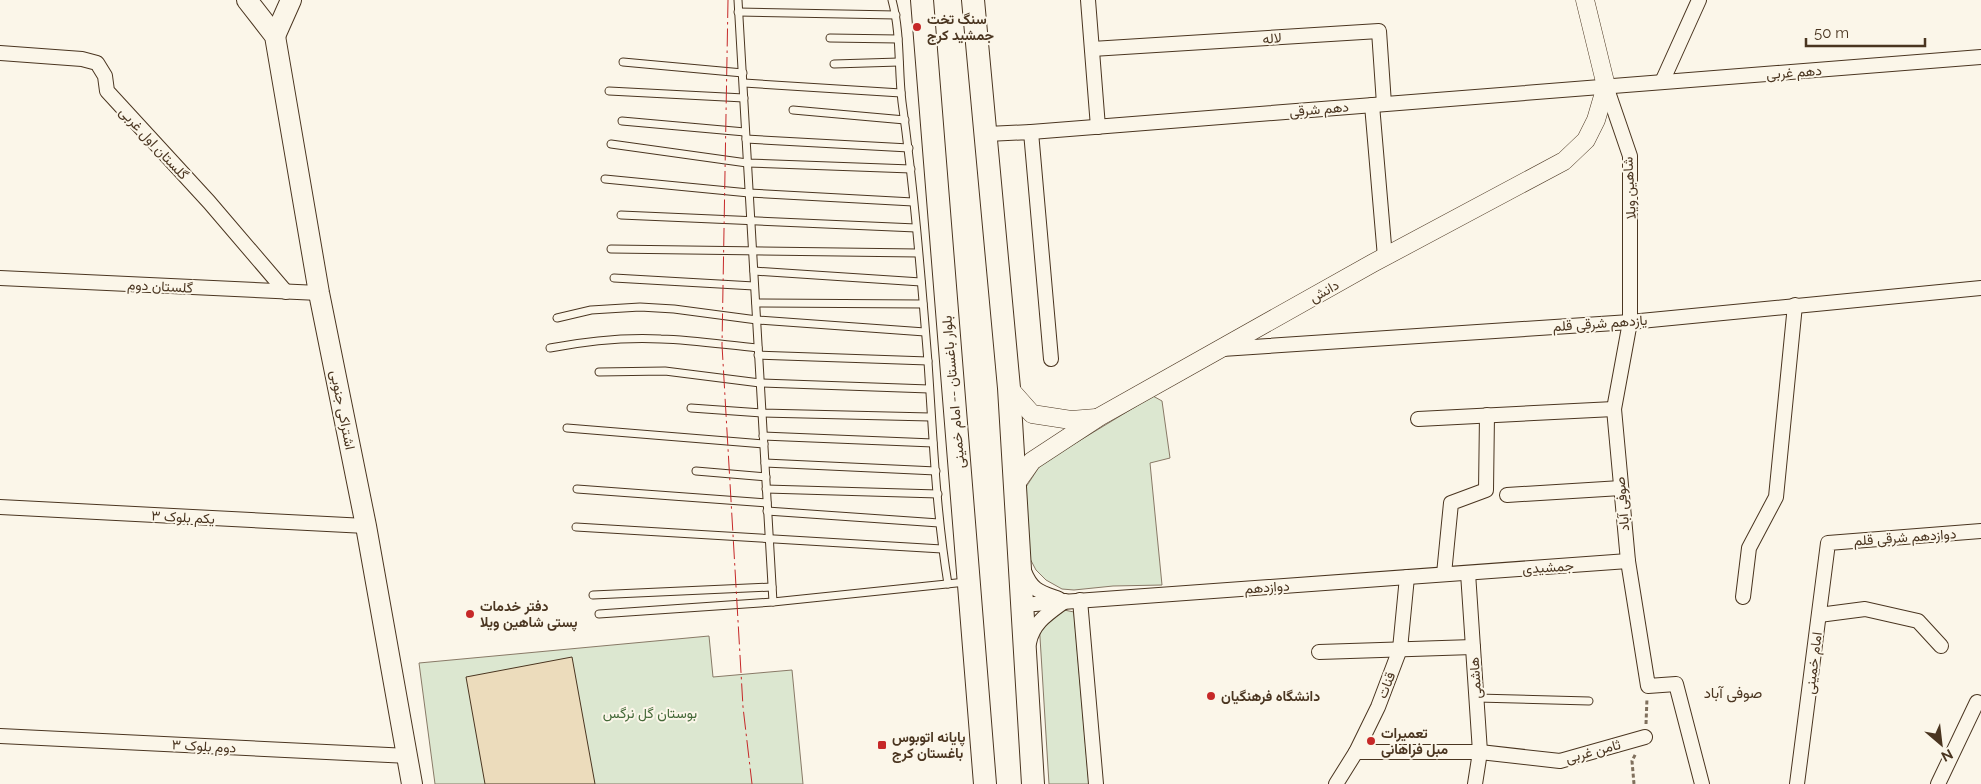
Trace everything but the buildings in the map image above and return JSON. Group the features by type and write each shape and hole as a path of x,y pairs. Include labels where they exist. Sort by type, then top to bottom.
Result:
{"main road":[{"name":"اشتراکی جنوبی","path":"247,0 275,36 319,293 366,526 409,756 412,784"},
{"path":"275,36 291,0"},
{"name":"بلوار باغستان -- امام خمینی","path":"922,0 958,583 985,784"},
{"path":"973,0 987,134 1009,388 1033,784"},
{"path":"975,27 985,0"}],"street":[{"path":"1088,0 1098,127"},
{"name":"شاهین ویلا","path":"1585,0 1606,86 1630,156 1630,322"},
{"path":"1662,82 1699,0"},
{"name":"لاله","path":"1092,49 1379,31 1378,104"},
{"name":"گلستان اول غربی","path":"0,52 82,58 98,63 105,76 107,91 209,202 286,292"},
{"name":"دهم غربی","path":"1606,86 1981,57"},
{"name":"دهم شرقی","path":"987,134 1098,127 1606,86"},
{"name":"دانش","path":"1009,388 1032,414 1070,420 1099,417 1385,257 1564,161 1586,140 1596,120 1606,86"},
{"path":"1378,104 1385,257"},
{"path":"1031,132 1051,359"},
{"name":"گلستان دوم","path":"0,278 319,293"},
{"name":"یازدهم شرقی قلم","path":"1219,349 1630,322 1981,288"},
{"path":"1743,597 1749,548 1776,497 1795,305"},
{"name":"صوفی آباد","path":"1630,322 1614,408 1628,561 1648,686"},
{"path":"1418,419 1614,408"},
{"path":"1444,574 1451,503 1486,490 1486,415"},
{"path":"1015,485 1032,461 1099,417"},
{"path":"1507,495 1621,488"},
{"name":"یکم بلوک ۳","path":"0,507 366,526"},
{"name":"دوازدهم شرقی قلم","path":"1828,543 1981,531"},
{"name":"امام خمینی","path":"1798,784 1828,543"},
{"path":"1018,555 1029,583 1038,592 1065,601"},
{"name":"جمشیدی","path":"1468,572 1628,561"},
{"name":"دوازدهم","path":"1021,605 1468,572"},
{"name":"هاشمی","path":"1468,572 1480,752 1475,784"},
{"name":"قنات","path":"1336,784 1356,752 1378,708 1400,649 1407,577"},
{"path":"1080,600 1096,784"},
{"path":"1025,661 1031,634 1039,621 1065,601"},
{"path":"1819,615 1864,609 1918,621 1941,646"},
{"path":"1319,652 1473,647"},
{"path":"1648,686 1676,684 1702,784"},
{"path":"1938,784 1977,702"},
{"name":"دوم بلوک ۳","path":"0,736 409,756"},
{"name":"ثامن غربی","path":"1356,752 1480,752 1560,760 1645,737"}],"lane":[{"path":"738,0 773,602"},
{"path":"599,614 773,602 958,583 942,549 911,168 901,93 896,15 892,0"},
{"path":"738,12 896,15"},
{"path":"830,38 898,39"},
{"path":"623,62 743,73"},
{"path":"834,64 899,62"},
{"path":"744,83 901,93"},
{"path":"609,91 744,98"},
{"path":"792,110 905,120"},
{"path":"622,121 746,136 909,148"},
{"path":"611,144 747,163 911,168"},
{"path":"605,179 749,192 913,202"},
{"path":"621,215 916,228"},
{"path":"611,249 918,253"},
{"path":"754,271 921,282"},
{"path":"614,278 754,286"},
{"path":"756,302 923,304"},
{"path":"557,318 591,310 640,308 709,312 756,320 925,332"},
{"path":"550,348 588,341 623,338 662,339 758,351 928,361"},
{"path":"599,372 626,370 665,371 760,383 929,389"},
{"path":"691,408 762,413 930,417"},
{"path":"568,428 764,444"},
{"path":"763,436 933,443"},
{"path":"765,463 936,471"},
{"path":"696,471 766,477"},
{"path":"577,489 940,523"},
{"path":"766,489 938,494"},
{"path":"576,527 942,549"},
{"path":"593,595 772,586"},
{"path":"1476,698 1589,701"}],"path":[{"path":"1634,784 1632,761 1645,737 1648,686"}],"green space":[{"path":"1153,396 1162,401 1170,458 1150,463 1162,585 1062,589 1046,580 1036,570 1027,553 1026,487 1041,464"},
{"path":"1064,610 1074,612 1089,784 1049,784 1039,621"},
{"name":"بوستان گل نرگس","path":"709,636 713,677 792,670 803,784 435,784 419,663"}],"power":[{"path":"728,0 722,345 743,707 752,784"}],"place":[{"name":"سنگ تخت جمشید کرج","path":"917,27"},
{"name":"دفتر خدمات پستی شاهین ویلا","path":"470,614"},
{"name":"دانشگاه فرهنگیان","path":"1211,696"},
{"name":"تعمیرات مبل فراهانی","path":"1371,741"},
{"name":"پایانه اتوبوس باغستان کرج","path":"882,745"}],"district":[{"name":"صوفی آباد","path":"1733,693"}]}
